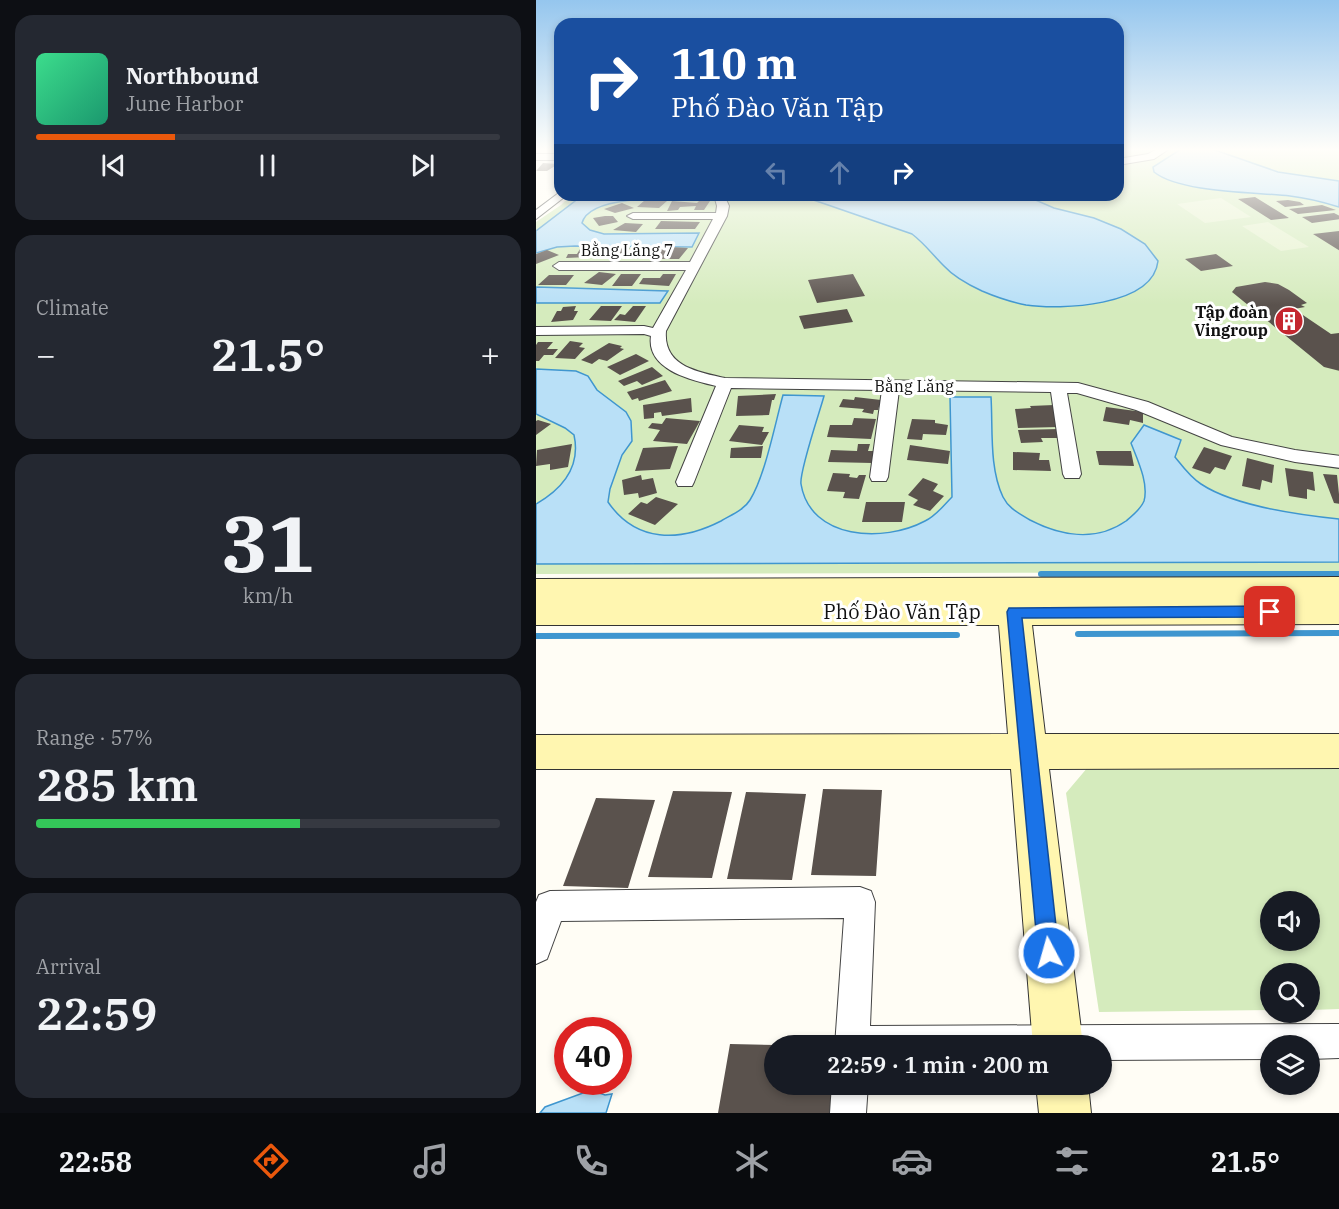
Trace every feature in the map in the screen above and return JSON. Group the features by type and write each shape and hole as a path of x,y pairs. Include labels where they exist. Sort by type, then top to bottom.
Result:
{"main road":[{"name":"Phố Đào Văn Tập","path":"536,591 1340,589"},
{"path":"1014,612 1058,1035"},
{"name":"Phố Đào Văn Tập","path":"536,613 1340,612"},
{"path":"536,752 1340,751"},
{"path":"1063,1095 1065,1113"}],"street":[{"path":"538,213 554,201"},
{"path":"536,331 655,330 695,266 721,216 723,206 721,201"},
{"path":"633,216 721,216"},
{"name":"Bằng Lăng 7","path":"559,266 695,266"},
{"name":"Bằng Lăng","path":"655,330 662,356 678,368 701,378 725,383 1078,388 1113,396 1227,441 1295,456 1340,462"},
{"path":"685,482 725,383"},
{"path":"879,477 891,386"},
{"path":"1058,387 1072,474"},
{"path":"536,948 550,906 860,902 853,1035"},
{"path":"1112,1054 1340,1041"},
{"path":"848,1113 849,1095"}],"green space":[{"path":"565,201 1339,201 1339,572 536,574 536,222"},
{"path":"1226,201 1251,217 1205,223 1177,204"},
{"path":"1268,222 1309,247 1281,251 1242,226"},
{"path":"1088,767 1339,769 1339,1009 1320,1010 1320,963 1260,963 1260,1010 1099,1012 1066,793"}],"water":[{"path":"575,201 625,201 601,206 589,213 582,223 590,230 604,234 699,233 692,247 575,246 557,247 536,253 536,231"},
{"path":"816,201 1038,201 1054,208 1094,218 1121,229 1145,244 1158,261 1152,276 1140,288 1123,296 1103,302 1060,307 1026,305 977,289 962,280 948,270 912,234"},
{"path":"1318,201 1339,201 1339,207"},
{"path":"536,287 668,291 660,303 536,303"},
{"path":"536,369 576,371 588,376 597,390 626,412 631,421 632,441 622,455 608,502 619,515 645,532 660,535 690,533 721,521 744,507 750,500 760,478 783,395 824,396 801,477 807,503 818,516 833,526 851,532 870,534 908,528 933,516 952,497 950,397 991,397 992,448 999,486 1008,505 1030,520 1066,533 1091,534 1115,528 1139,510 1144,501 1145,487 1131,443 1144,425 1181,440 1175,457 1193,478 1215,492 1249,504 1339,519 1339,562 536,564 536,504 554,491 567,476 575,457 575,447 574,435 536,414"},
{"path":"577,1095 612,1095 606,1113 540,1113 545,1107"}],"building":[{"path":"644,201 667,201 659,208 637,207"},
{"path":"672,201 697,203 710,201 704,210 694,210 696,206 667,211"},
{"path":"1241,201 1261,201 1289,218 1271,220"},
{"path":"1276,201 1294,201 1304,205 1285,207"},
{"path":"622,203 634,208 615,213 604,209"},
{"path":"1322,205 1336,210 1298,214 1289,209"},
{"path":"1334,213 1340,216 1340,219 1312,223 1302,217"},
{"path":"613,216 618,222 599,226 593,218"},
{"path":"661,221 700,222 695,229 655,229"},
{"path":"625,223 643,224 636,232 613,230"},
{"path":"1340,231 1340,251 1313,234"},
{"path":"646,247 668,250 670,247 688,248 679,259 637,259"},
{"path":"598,248 588,257 566,258 568,254 577,254 580,249"},
{"path":"610,248 630,248 622,258 601,259"},
{"path":"547,250 559,255 536,264 536,254"},
{"path":"1216,254 1233,266 1201,271 1185,259"},
{"path":"599,272 616,274 602,285 584,283"},
{"path":"621,274 641,274 632,286 612,286"},
{"path":"663,274 676,274 669,286 639,284 643,278 660,278"},
{"path":"853,274 865,296 817,303 808,280"},
{"path":"549,275 574,275 566,285 538,285"},
{"name":"Tập đoàn Vingroup","path":"1265,282 1278,284 1289,290 1307,303 1301,305 1305,307 1294,309 1331,334 1340,333 1340,371 1324,367 1232,292 1236,287"},
{"path":"576,306 574,311 578,311 573,320 551,322 557,311 561,311 563,307"},
{"path":"601,306 622,306 611,321 589,320"},
{"path":"633,306 646,306 635,322 614,320 620,314 625,315"},
{"path":"847,309 853,322 804,329 799,316"},
{"path":"570,341 583,343 579,347 585,348 575,359 555,358"},
{"path":"538,342 553,342 547,349 558,349 553,355 544,355 536,361"},
{"path":"609,343 622,346 620,348 624,349 607,361 599,359 592,364 581,360"},
{"path":"636,354 649,361 620,375 607,367"},
{"path":"652,367 663,376 642,385 637,381 624,386 618,381"},
{"path":"665,380 672,391 639,401 638,398 632,400 627,392"},
{"path":"776,394 772,400 769,415 736,416 738,396"},
{"path":"855,397 881,400 878,410 874,410 873,414 862,412 864,409 839,407 843,399 854,400"},
{"path":"691,398 692,412 662,416 661,412 654,413 654,418 644,419 643,405"},
{"path":"1054,405 1059,427 1018,428 1015,409"},
{"path":"1106,407 1143,412 1143,423 1130,420 1129,425 1103,421"},
{"path":"666,418 700,421 687,444 653,441 660,430 648,428 652,423 662,424"},
{"path":"854,418 876,419 871,439 827,437 830,425 852,425"},
{"path":"912,419 935,420 935,423 948,425 946,435 923,434 922,440 907,439"},
{"path":"536,421 551,424 536,435"},
{"path":"739,425 764,427 762,432 769,432 762,445 729,441"},
{"path":"1059,429 1061,438 1041,438 1043,442 1021,443 1018,430"},
{"path":"572,444 568,467 550,470 550,464 536,466 537,450"},
{"path":"858,444 870,444 868,451 874,451 872,463 828,462 831,450 857,451"},
{"path":"910,445 950,451 948,464 907,460"},
{"path":"678,446 670,469 635,471 643,448"},
{"path":"763,446 761,458 730,458 731,448"},
{"path":"1204,447 1232,456 1225,470 1215,467 1210,474 1192,468"},
{"path":"1096,451 1131,451 1134,466 1099,465"},
{"path":"1013,452 1040,453 1039,460 1049,460 1051,471 1013,470"},
{"path":"1247,458 1274,465 1272,483 1262,480 1260,490 1242,486"},
{"path":"1285,468 1313,472 1315,491 1307,489 1307,499 1289,496"},
{"path":"833,473 850,474 849,477 857,478 859,475 866,475 859,499 843,498 845,492 827,491"},
{"path":"1323,474 1337,475 1340,504 1334,503"},
{"path":"641,475 642,480 653,478 657,493 639,498 638,493 624,495 622,480"},
{"path":"923,478 938,484 933,491 944,496 930,511 913,505 918,500 908,495"},
{"path":"656,497 678,504 655,525 628,514 641,502 647,504"},
{"path":"866,502 905,502 902,522 862,522"},
{"path":"823,789 882,790 876,876 811,875"},
{"path":"673,791 732,792 712,878 648,877"},
{"path":"746,792 806,794 792,880 727,879"},
{"path":"596,798 655,800 628,888 563,886"},
{"path":"730,1044 764,1045 764,1095 833,1095 831,1113 718,1113"}],"waterway":[{"path":"1041,574 1340,574"},
{"path":"1078,634 1340,633"},
{"path":"536,636 957,635"}],"place":[{"name":"Tập đoàn Vingroup","path":"1289,321"}],"route":[{"path":"1049,953 1014,612 1270,612"}]}
